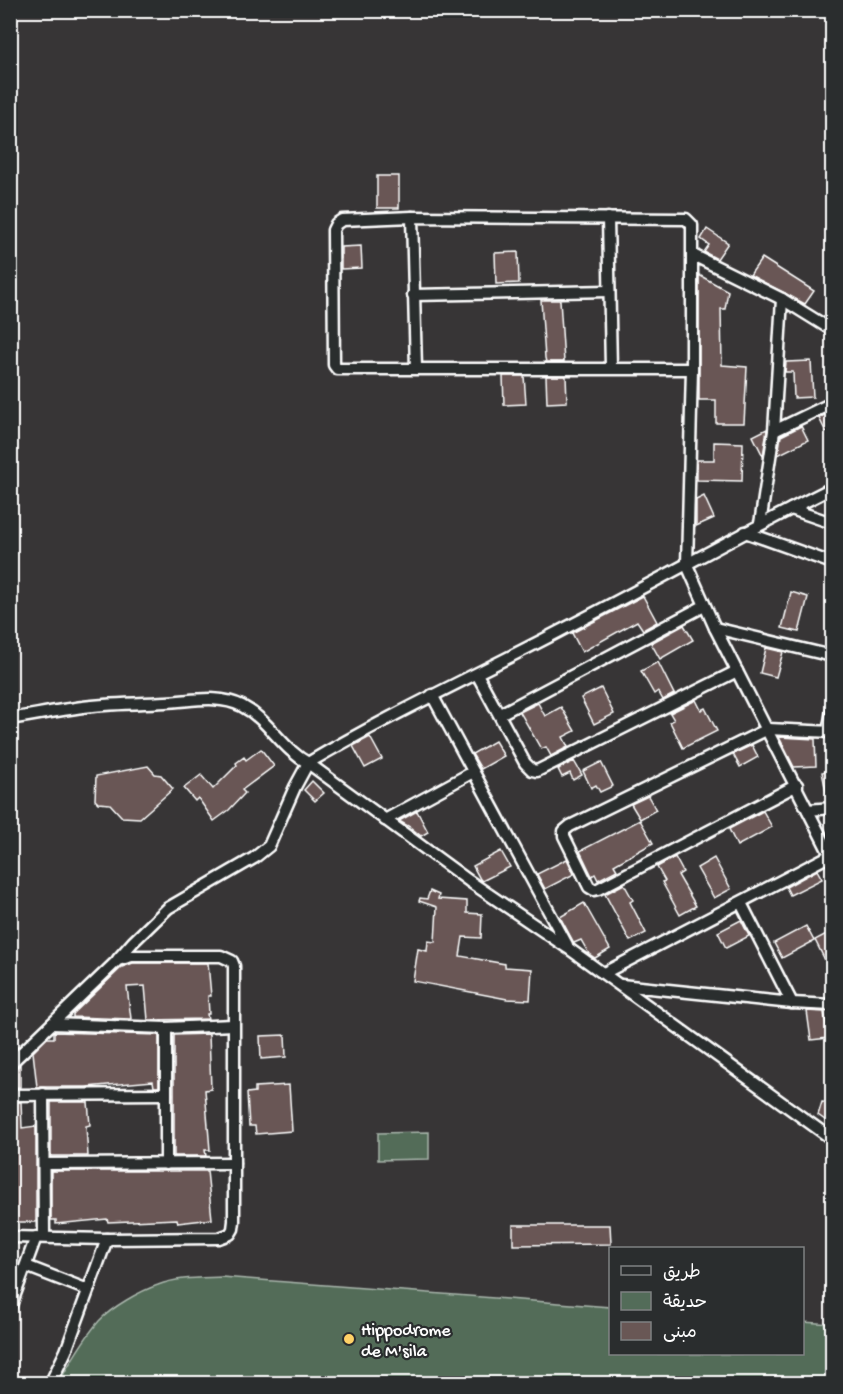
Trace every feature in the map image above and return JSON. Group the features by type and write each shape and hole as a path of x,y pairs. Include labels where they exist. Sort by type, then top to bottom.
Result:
{"street":[{"path":"412,217 416,368"},
{"path":"604,972 832,856 704,606 687,566 692,369 692,225 686,219 412,217 342,220 333,230 334,365 337,369 692,369"},
{"path":"608,218 611,368"},
{"path":"693,255 782,299 832,330"},
{"path":"413,295 609,291"},
{"path":"760,524 774,431 782,299"},
{"path":"774,431 832,403"},
{"path":"10,1064 118,960 168,908 254,858 269,846 308,763 432,694 477,674 687,566 745,532 832,488"},
{"path":"791,509 832,523"},
{"path":"745,532 832,563"},
{"path":"500,714 704,606"},
{"path":"715,628 832,656"},
{"path":"477,674 525,764 537,771 737,671"},
{"path":"432,694 568,948"},
{"path":"10,719 84,707 205,698 229,701 243,706 276,733 291,751 469,881 604,972 832,1139"},
{"path":"797,785 594,890 589,887 564,836 566,829 768,729 830,732 832,711"},
{"path":"385,820 473,772"},
{"path":"808,810 832,808"},
{"path":"741,903 792,1003"},
{"path":"10,1237 107,1239 225,1237 233,1229 236,1196 234,966 227,958 221,956 132,956 118,960"},
{"path":"620,985 832,1005"},
{"path":"52,1023 166,1028 233,1025"},
{"path":"166,1028 166,1164"},
{"path":"10,1308 40,1237 44,1164 43,1094"},
{"path":"10,1095 166,1094"},
{"path":"44,1164 234,1163"},
{"path":"50,1383 66,1351 107,1239"},
{"path":"26,1266 88,1290"}],"green space":[{"path":"429,1132 429,1159 378,1160 378,1133"},
{"name":"Hippodrome de M'sila","path":"222,1277 609,1307 609,1355 804,1355 804,1322 832,1324 832,1383 59,1383 94,1327 105,1316 143,1291 166,1282 190,1278"}],"building":[{"path":"377,176 399,176 399,208 377,208"},
{"path":"707,229 728,243 717,259 704,252 709,245 701,239"},
{"path":"361,246 362,268 341,269 341,247"},
{"path":"518,252 519,283 496,284 495,253"},
{"path":"762,258 814,291 805,304 750,275"},
{"path":"699,275 728,291 725,309 721,309 722,365 747,367 744,423 716,423 716,400 699,400"},
{"path":"541,300 560,300 564,362 546,362"},
{"path":"811,361 813,397 794,398 793,372 785,372 786,362"},
{"path":"503,376 524,376 526,404 504,405"},
{"path":"546,376 566,376 567,402 547,403"},
{"path":"832,411 832,429 826,432 819,418"},
{"path":"801,426 808,440 778,455 781,436"},
{"path":"767,430 763,456 753,436"},
{"path":"714,442 743,443 742,481 697,480 697,460 714,460"},
{"path":"704,496 714,518 696,526 696,500"},
{"path":"791,592 808,597 799,632 782,628"},
{"path":"643,596 657,622 643,630 637,621 582,652 572,633"},
{"path":"684,625 693,640 660,659 651,643"},
{"path":"766,648 783,652 776,677 760,673"},
{"path":"658,662 674,694 663,700 658,691 654,694 641,671"},
{"path":"601,688 614,714 594,724 581,698"},
{"path":"696,700 701,710 705,708 717,731 683,748 670,722 674,720 670,713"},
{"path":"538,703 545,716 561,707 575,731 563,737 568,747 551,756 546,747 541,749 520,712"},
{"path":"370,737 382,759 365,768 353,746"},
{"path":"779,737 815,739 816,766 794,767"},
{"path":"495,741 504,756 481,769 472,754"},
{"path":"752,745 758,757 740,767 733,754"},
{"path":"261,749 274,766 242,790 245,793 229,810 214,821 198,798 195,801 184,788 201,775 213,789 237,765 236,763 244,757 246,760"},
{"path":"574,761 582,775 573,780 570,773 562,777 558,769"},
{"path":"601,762 613,786 600,792 596,785 591,788 583,771"},
{"path":"148,766 155,774 161,775 173,789 140,818 122,817 110,804 98,803 95,800 96,776"},
{"path":"832,770 832,801 828,801 822,772"},
{"path":"312,781 324,793 315,801 304,790"},
{"path":"648,796 656,810 640,819 631,804"},
{"path":"417,811 428,832 421,836 399,821"},
{"path":"763,811 772,827 737,846 729,829"},
{"path":"640,820 653,843 614,865 617,870 598,880 595,874 592,876 580,851"},
{"path":"501,851 510,867 482,881 473,866"},
{"path":"675,857 683,872 678,875 696,906 680,915 662,882 665,881 657,867"},
{"path":"714,858 731,889 714,898 697,868"},
{"path":"567,859 574,874 545,889 537,874"},
{"path":"817,870 822,879 790,895 786,887"},
{"path":"624,884 633,900 630,902 646,933 630,941 605,894"},
{"path":"430,891 439,895 438,899 467,901 467,913 482,914 481,938 463,937 460,956 505,964 505,967 532,969 530,1000 507,999 413,981 418,949 427,951 428,941 435,942 437,907 419,901 420,898 427,899"},
{"path":"584,903 610,949 595,958 589,954 581,940 574,943 560,917"},
{"path":"741,920 749,936 726,948 718,932"},
{"path":"806,926 814,941 782,958 774,943"},
{"path":"832,931 832,974 815,940"},
{"path":"133,963 208,963 211,996 208,996 208,1019 148,1020 145,986 127,987 131,1019 73,1017 73,1014 122,967"},
{"path":"807,1011 824,1012 828,1038 811,1040"},
{"path":"54,1032 159,1035 159,1087 154,1087 153,1081 86,1087 37,1087 33,1052 47,1038 54,1038"},
{"path":"209,1034 211,1089 205,1090 210,1150 205,1150 206,1156 174,1156 174,1035"},
{"path":"285,1035 286,1057 261,1059 260,1036"},
{"path":"20,1065 20,1087 10,1088 10,1071"},
{"path":"289,1085 292,1131 256,1134 255,1126 249,1126 247,1093 255,1092 255,1087"},
{"path":"10,1102 21,1102 22,1128 36,1126 36,1222 10,1222"},
{"path":"51,1102 88,1102 90,1125 86,1126 88,1156 51,1156"},
{"path":"822,1102 832,1103 832,1125 818,1115"},
{"path":"51,1171 207,1171 212,1219 178,1223 177,1219 108,1222 107,1219 56,1224 56,1220 51,1220"},
{"path":"513,1225 610,1225 611,1244 513,1245"}],"place":[{"name":"Hippodrome de M'sila","path":"349,1339"}]}
